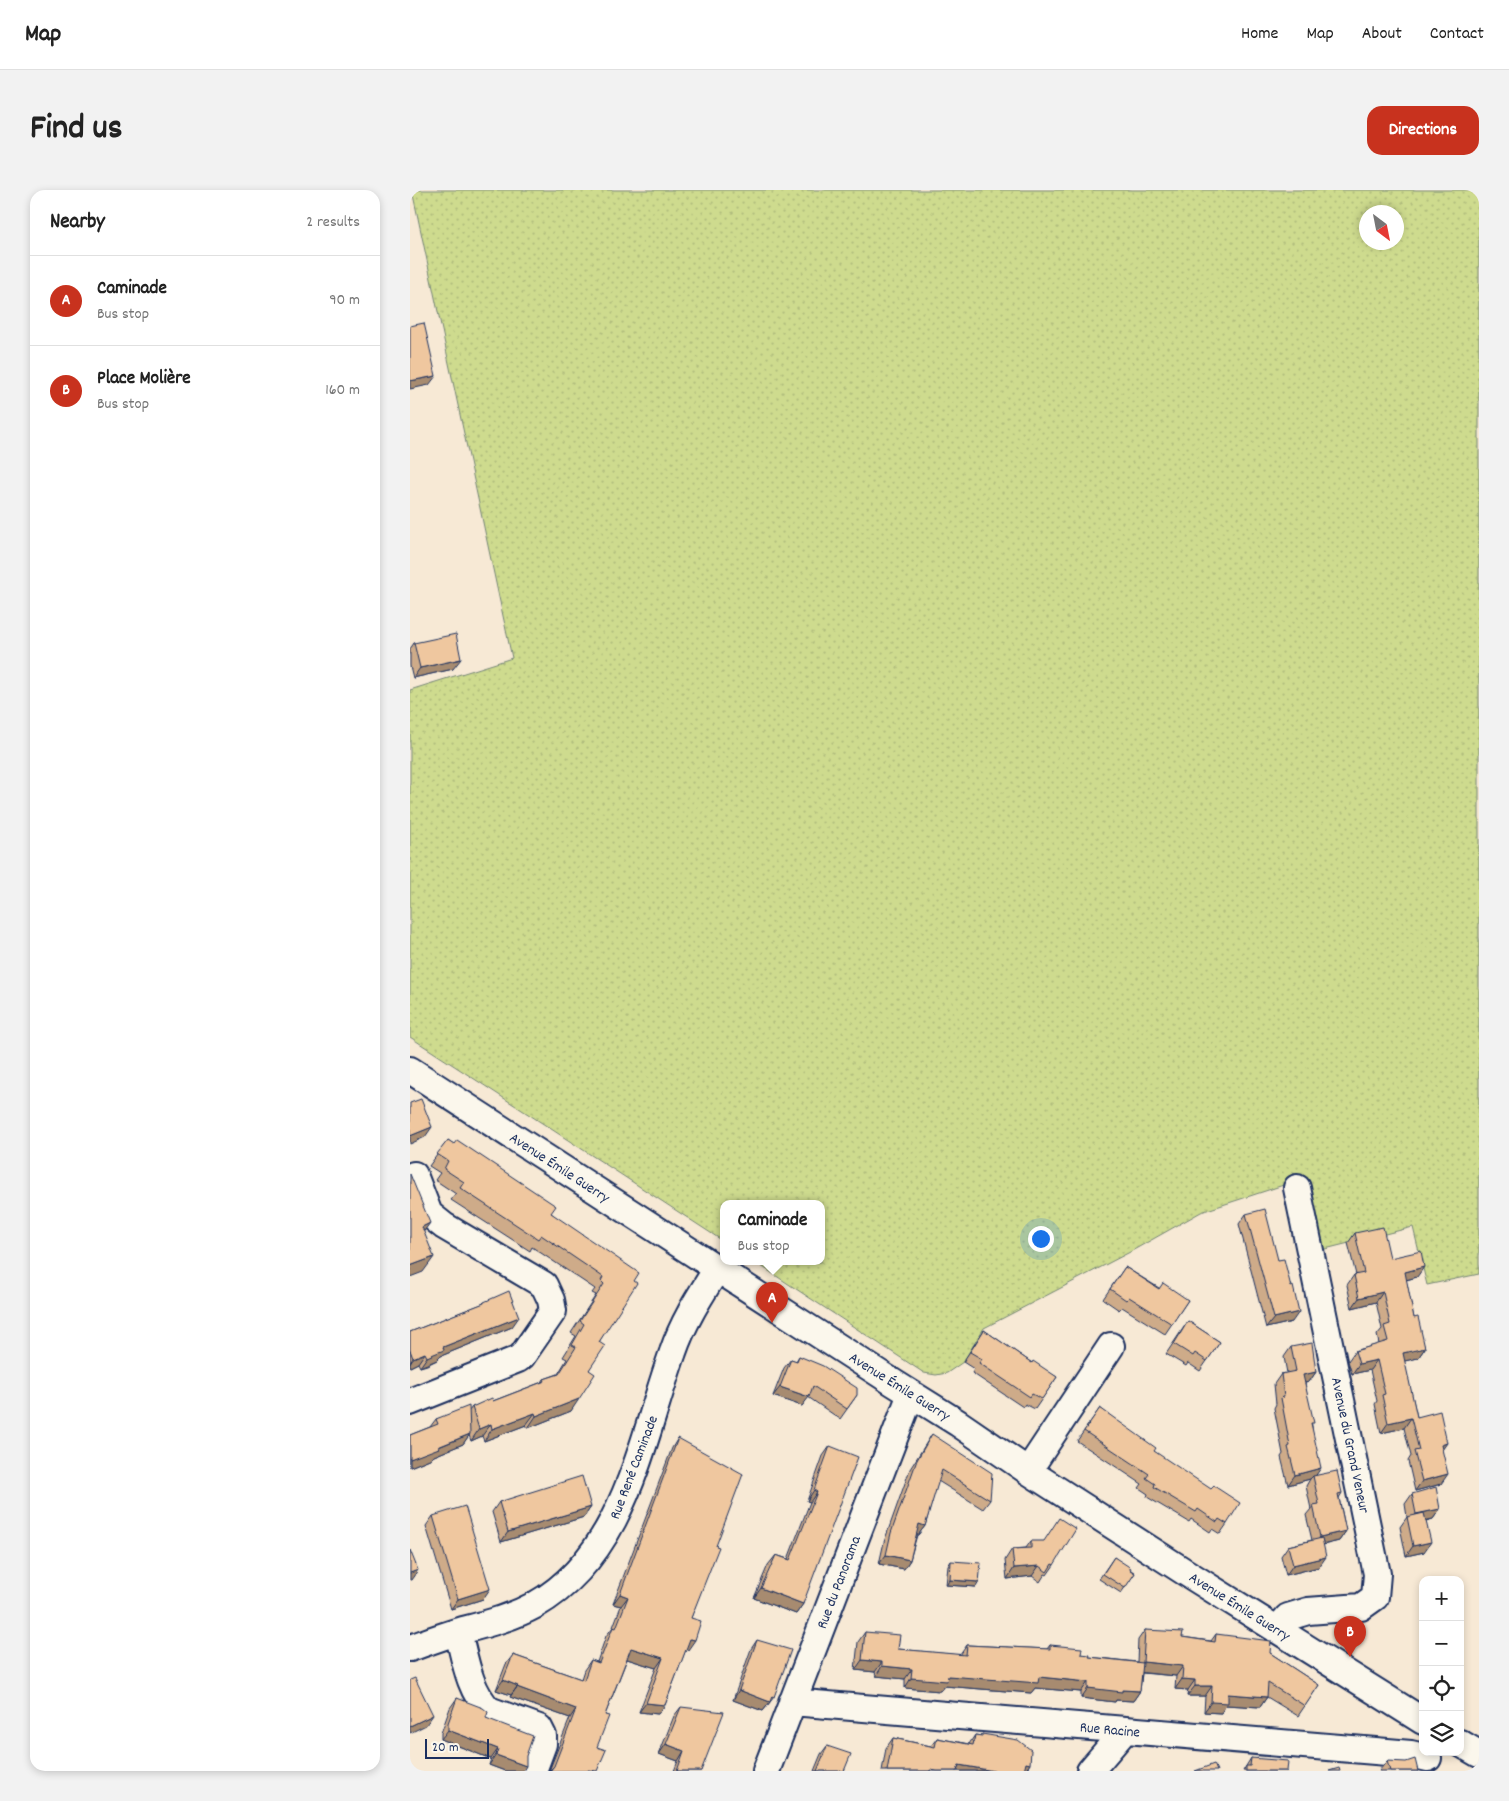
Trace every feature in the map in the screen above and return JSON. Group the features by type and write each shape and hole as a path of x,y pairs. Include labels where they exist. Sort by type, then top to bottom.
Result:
{"street":[{"name":"Avenue Émile Guerry","path":"410,1070 910,1394 958,1423 1028,1471 1419,1719"},
{"path":"410,1402 518,1359 553,1311 551,1300 544,1285 444,1226 429,1214 414,1175"},
{"name":"Avenue du Grand Veneur","path":"1277,1630 1288,1617 1308,1611 1361,1607 1375,1597 1377,1574 1297,1188"},
{"name":"Rue René Caminade","path":"410,1648 513,1616 537,1604 560,1587 591,1555 616,1515 626,1492 676,1343 690,1312 717,1269"},
{"path":"1028,1471 1111,1346"},
{"name":"Rue du Panorama","path":"766,1771 910,1394"},
{"path":"458,1632 472,1683 483,1705 489,1710 539,1728 543,1736 543,1744 533,1771"},
{"name":"Rue Racine","path":"792,1702 1419,1755"},
{"path":"1391,1702 1419,1742"},
{"path":"1090,1771 1125,1730"},
{"path":"1464,1745 1479,1754"}],"green space":[{"path":"412,190 1479,190 1479,1274 1427,1285 1413,1227 1321,1250 1305,1178 1201,1212 1130,1252 984,1328 963,1362 947,1373 936,1375 924,1373 760,1265 825,1265 825,1200 720,1200 720,1239 410,1037 410,690 512,658"}],"building":[{"path":"424,323 436,376 410,381 410,326"},
{"path":"456,634 461,659 420,668 414,643"},
{"path":"421,1099 432,1127 410,1136 410,1103"},
{"path":"448,1140 454,1144 457,1140 556,1206 551,1213 639,1273 634,1281 637,1283 599,1342 605,1346 589,1370 595,1374 579,1399 536,1416 535,1413 492,1429 491,1424 479,1429 472,1407 492,1398 493,1401 559,1374 576,1347 572,1345 584,1324 580,1321 604,1284 601,1281 603,1277 541,1235 538,1239 460,1188 464,1182 444,1169 448,1161 437,1154"},
{"path":"410,1174 430,1223 422,1227 434,1257 410,1266"},
{"path":"1265,1209 1278,1260 1284,1259 1299,1312 1274,1318 1246,1214"},
{"path":"1383,1227 1390,1258 1421,1251 1424,1267 1405,1272 1414,1318 1418,1317 1425,1348 1403,1353 1417,1417 1440,1411 1447,1443 1441,1445 1448,1474 1422,1481 1414,1451 1419,1450 1411,1418 1388,1423 1382,1395 1385,1394 1377,1360 1359,1364 1355,1351 1388,1341 1384,1326 1390,1324 1383,1292 1359,1298 1354,1275 1364,1273 1355,1233"},
{"path":"1125,1267 1159,1289 1163,1283 1188,1300 1172,1324 1129,1297 1126,1300 1110,1289"},
{"path":"509,1291 519,1317 443,1347 444,1350 427,1357 425,1353 413,1358 410,1350 410,1332 484,1303"},
{"path":"1188,1321 1220,1342 1207,1361 1195,1353 1193,1356 1174,1344"},
{"path":"984,1330 1032,1363 1033,1361 1057,1377 1042,1399 1032,1394 1030,1397 979,1363 982,1359 970,1352"},
{"path":"1312,1343 1316,1372 1303,1375 1314,1423 1311,1423 1321,1468 1295,1475 1288,1447 1290,1446 1281,1398 1284,1397 1281,1374 1296,1371 1291,1347"},
{"path":"799,1356 823,1366 857,1388 857,1395 847,1409 813,1386 809,1397 780,1387 791,1359 797,1361"},
{"path":"469,1406 470,1434 410,1459 410,1435 438,1424 436,1419"},
{"path":"1100,1408 1156,1448 1154,1451 1211,1489 1214,1486 1240,1503 1227,1524 1219,1519 1217,1522 1198,1509 1196,1512 1154,1487 1155,1484 1146,1478 1149,1474 1084,1431"},
{"path":"932,1434 992,1473 990,1500 942,1470 925,1526 919,1524 910,1560 886,1555 891,1533 917,1460"},
{"path":"678,1438 743,1474 716,1546 719,1547 691,1618 701,1621 695,1640 690,1639 665,1705 646,1703 663,1658 631,1648 605,1715 609,1716 597,1747 606,1750 597,1771 550,1771 554,1766 576,1709 503,1680 513,1655 584,1680 591,1660 599,1663 613,1627 616,1628 628,1597 620,1594"},
{"path":"830,1446 858,1457 803,1604 761,1588 776,1555 790,1560 817,1492 814,1490"},
{"path":"1337,1471 1342,1493 1338,1494 1346,1531 1320,1537 1313,1505 1319,1504 1313,1476"},
{"path":"582,1476 591,1507 508,1532 499,1502"},
{"path":"1436,1487 1440,1509 1416,1514 1412,1494"},
{"path":"465,1506 490,1589 458,1599 433,1516"},
{"path":"1424,1513 1431,1542 1413,1546 1407,1517"},
{"path":"1059,1518 1076,1529 1054,1565 1052,1564 1047,1572 1039,1566 1014,1568 1012,1549 1031,1548 1031,1541 1044,1541"},
{"path":"1322,1538 1326,1557 1293,1565 1288,1546"},
{"path":"410,1550 418,1570 410,1573"},
{"path":"1114,1557 1131,1568 1130,1570 1135,1573 1125,1588 1103,1574"},
{"path":"951,1561 981,1563 979,1582 950,1580"},
{"path":"1145,1630 1183,1632 1182,1637 1215,1642 1216,1634 1271,1641 1270,1653 1319,1685 1305,1706 1268,1683 1267,1697 1228,1694 1228,1703 1211,1702 1212,1686 1195,1686 1195,1680 1182,1679 1183,1666 1143,1662"},
{"path":"865,1632 900,1635 898,1649 966,1655 967,1645 1050,1649 1050,1645 1082,1648 1081,1654 1090,1655 1089,1657 1143,1663 1140,1691 1122,1690 1122,1692 1088,1688 1088,1682 1039,1677 1038,1683 948,1676 947,1681 911,1678 912,1669 882,1666 882,1662 862,1660"},
{"path":"757,1640 791,1650 774,1697 772,1696 770,1702 739,1690"},
{"path":"415,1678 433,1715 410,1726 410,1680"},
{"path":"457,1698 483,1708 488,1712 486,1718 533,1736 526,1756 526,1766 496,1755 498,1749 448,1730 448,1723"},
{"path":"681,1707 724,1712 701,1771 677,1771 684,1751 666,1744"},
{"path":"982,1734 1018,1740 1031,1750 1030,1764 1026,1763 1024,1771 994,1771 959,1765 957,1771 887,1771 893,1738 935,1747 937,1738 973,1745 975,1735 982,1736"},
{"path":"827,1746 851,1754 844,1771 817,1771"},
{"path":"1251,1758 1288,1761 1287,1771 1246,1771 1246,1766 1250,1766"},
{"path":"1415,1759 1418,1771 1390,1771 1387,1761 1406,1762"},
{"path":"1214,1764 1217,1771 1195,1771"},
{"path":"1339,1768 1340,1771 1329,1771"}],"place":[{"name":"Caminade","path":"772,1323"},
{"name":"Place Molière","path":"1350,1657"}]}
